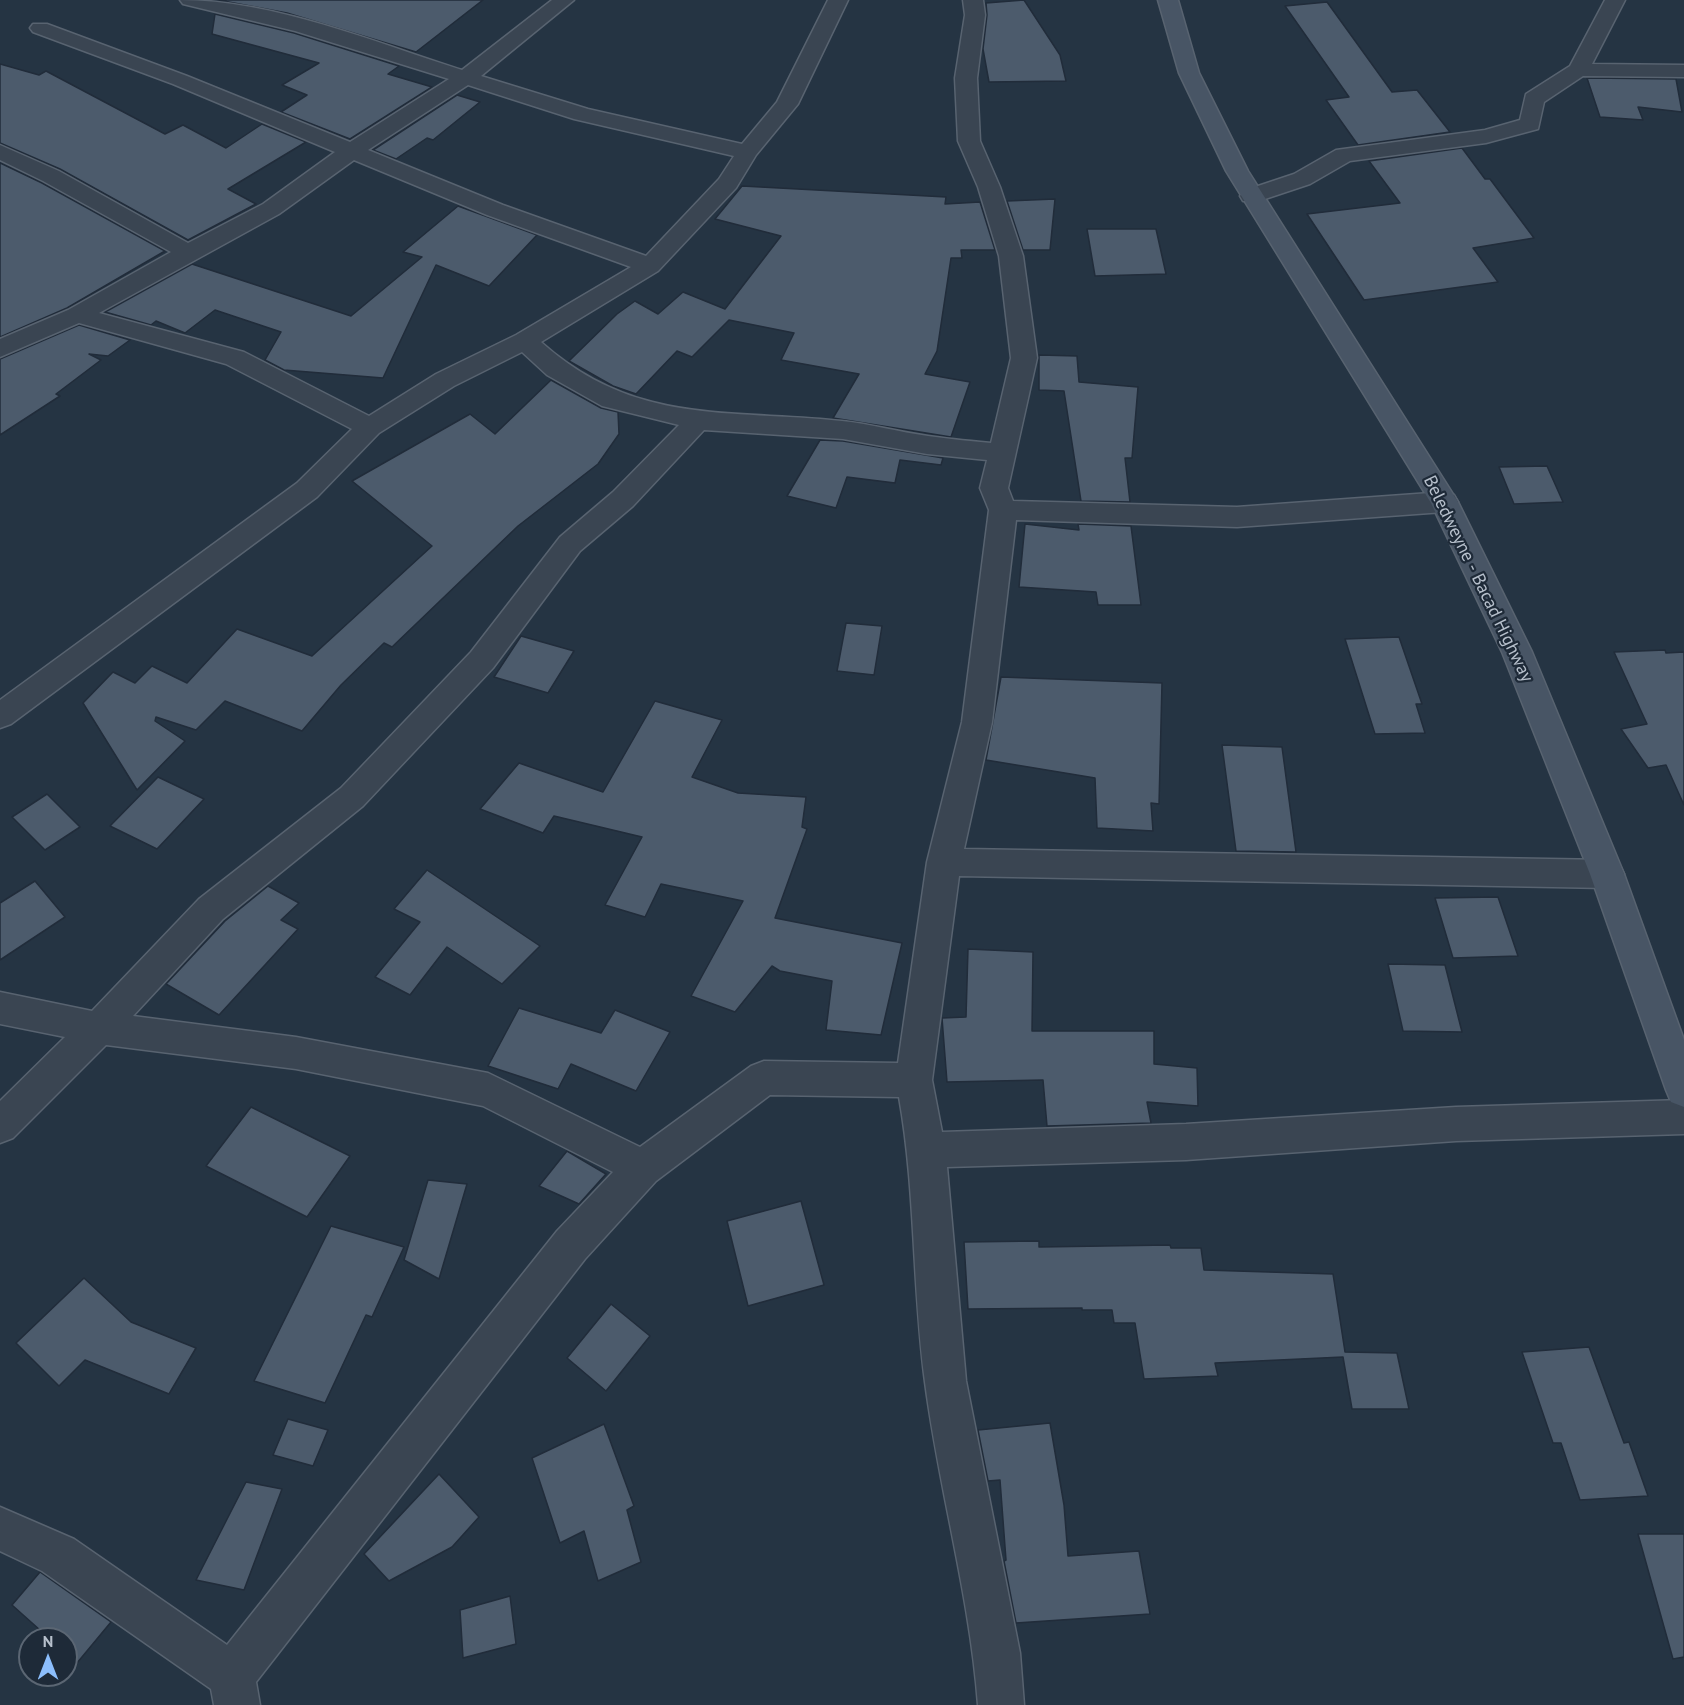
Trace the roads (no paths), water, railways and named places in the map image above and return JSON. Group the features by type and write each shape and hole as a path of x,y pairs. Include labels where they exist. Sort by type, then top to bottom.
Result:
{"street":[{"path":"190,0 301,26 582,114 747,152"},
{"path":"0,350 77,315 271,208 350,152 466,77 564,0"},
{"path":"0,716 307,490 370,427 445,380 525,341 650,266 728,183 747,152 787,104 838,0"},
{"path":"973,0 975,15 966,78 969,141 989,188 1011,256 1024,358 993,488 1003,510 977,722 944,862 914,1080 927,1150 945,1382 997,1653 1001,1705"},
{"name":"Beledweyne - Bacad Highway","path":"1168,0 1189,74 1251,196 1444,502 1517,652 1607,874 1684,1090"},
{"path":"1251,196 1302,179 1344,155 1486,136 1530,124 1534,99 1578,70 1615,0"},
{"path":"40,28 180,80 495,210 650,266"},
{"path":"1578,70 1684,71"},
{"path":"0,152 51,176 188,252"},
{"path":"77,315 235,358 370,427"},
{"path":"525,341 556,369 611,400 698,421 843,430 927,445 1001,453"},
{"path":"0,1126 99,1028 211,909 352,797 482,660 570,544 622,499 698,421"},
{"path":"1003,510 1237,517 1444,502"},
{"path":"944,862 1607,874"},
{"path":"0,1008 99,1028 296,1053 488,1090 643,1168"},
{"path":"0,1529 58,1555 235,1690 571,1245 643,1168 764,1078 914,1080"},
{"path":"927,1150 1186,1142 1456,1124 1684,1117"}]}
